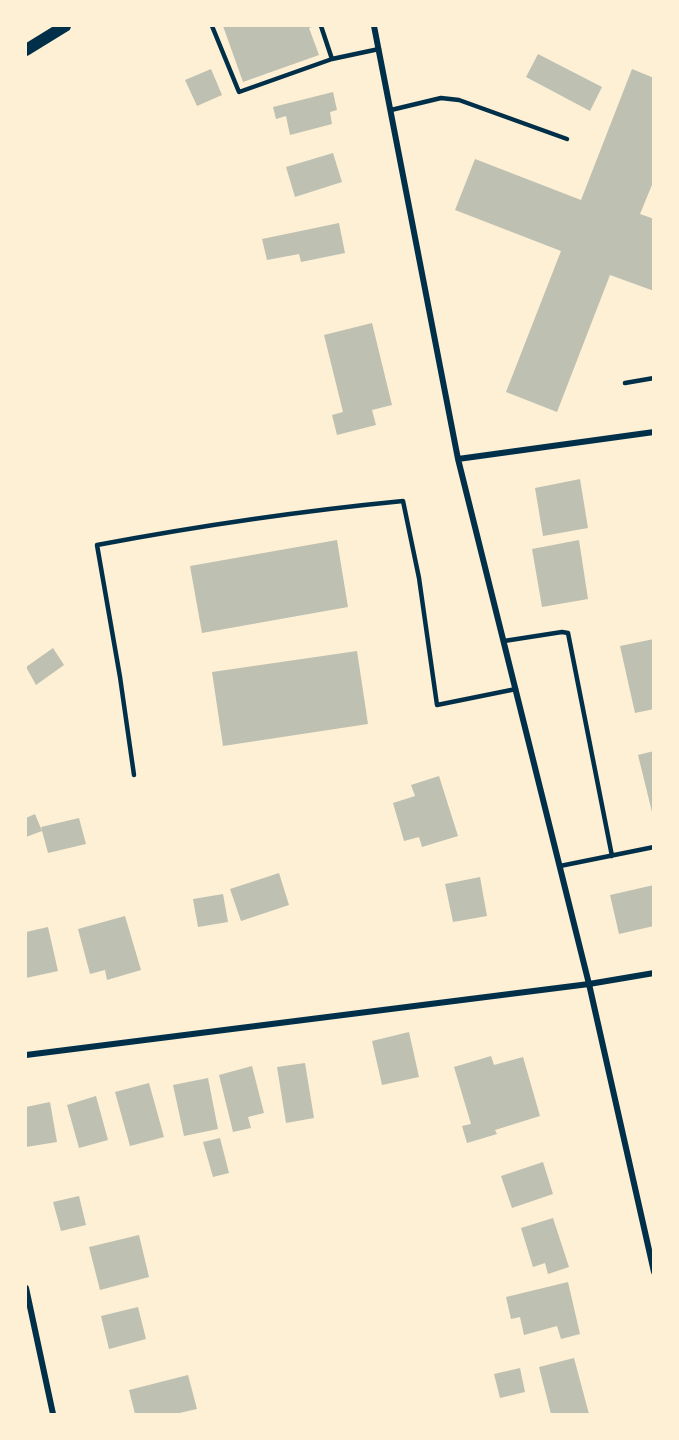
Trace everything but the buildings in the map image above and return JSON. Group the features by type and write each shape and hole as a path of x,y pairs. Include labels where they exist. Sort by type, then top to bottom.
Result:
{"main road":[{"path":"26,50 65,26"}],"street":[{"path":"374,26 458,459 589,984 654,1272"},
{"path":"458,459 654,432"},
{"path":"26,1055 589,984 654,973"},
{"path":"26,1288 28,1312 53,1414"}],"lane":[{"path":"212,26 239,92 332,59 379,49"},
{"path":"321,26 332,59"},
{"path":"391,110 441,98 459,100 567,139"},
{"path":"625,383 654,378"},
{"path":"134,775 97,545 174,531 332,508 403,501 419,578 437,705 516,689"},
{"path":"504,641 568,633 612,856"},
{"path":"560,866 654,847"}]}
